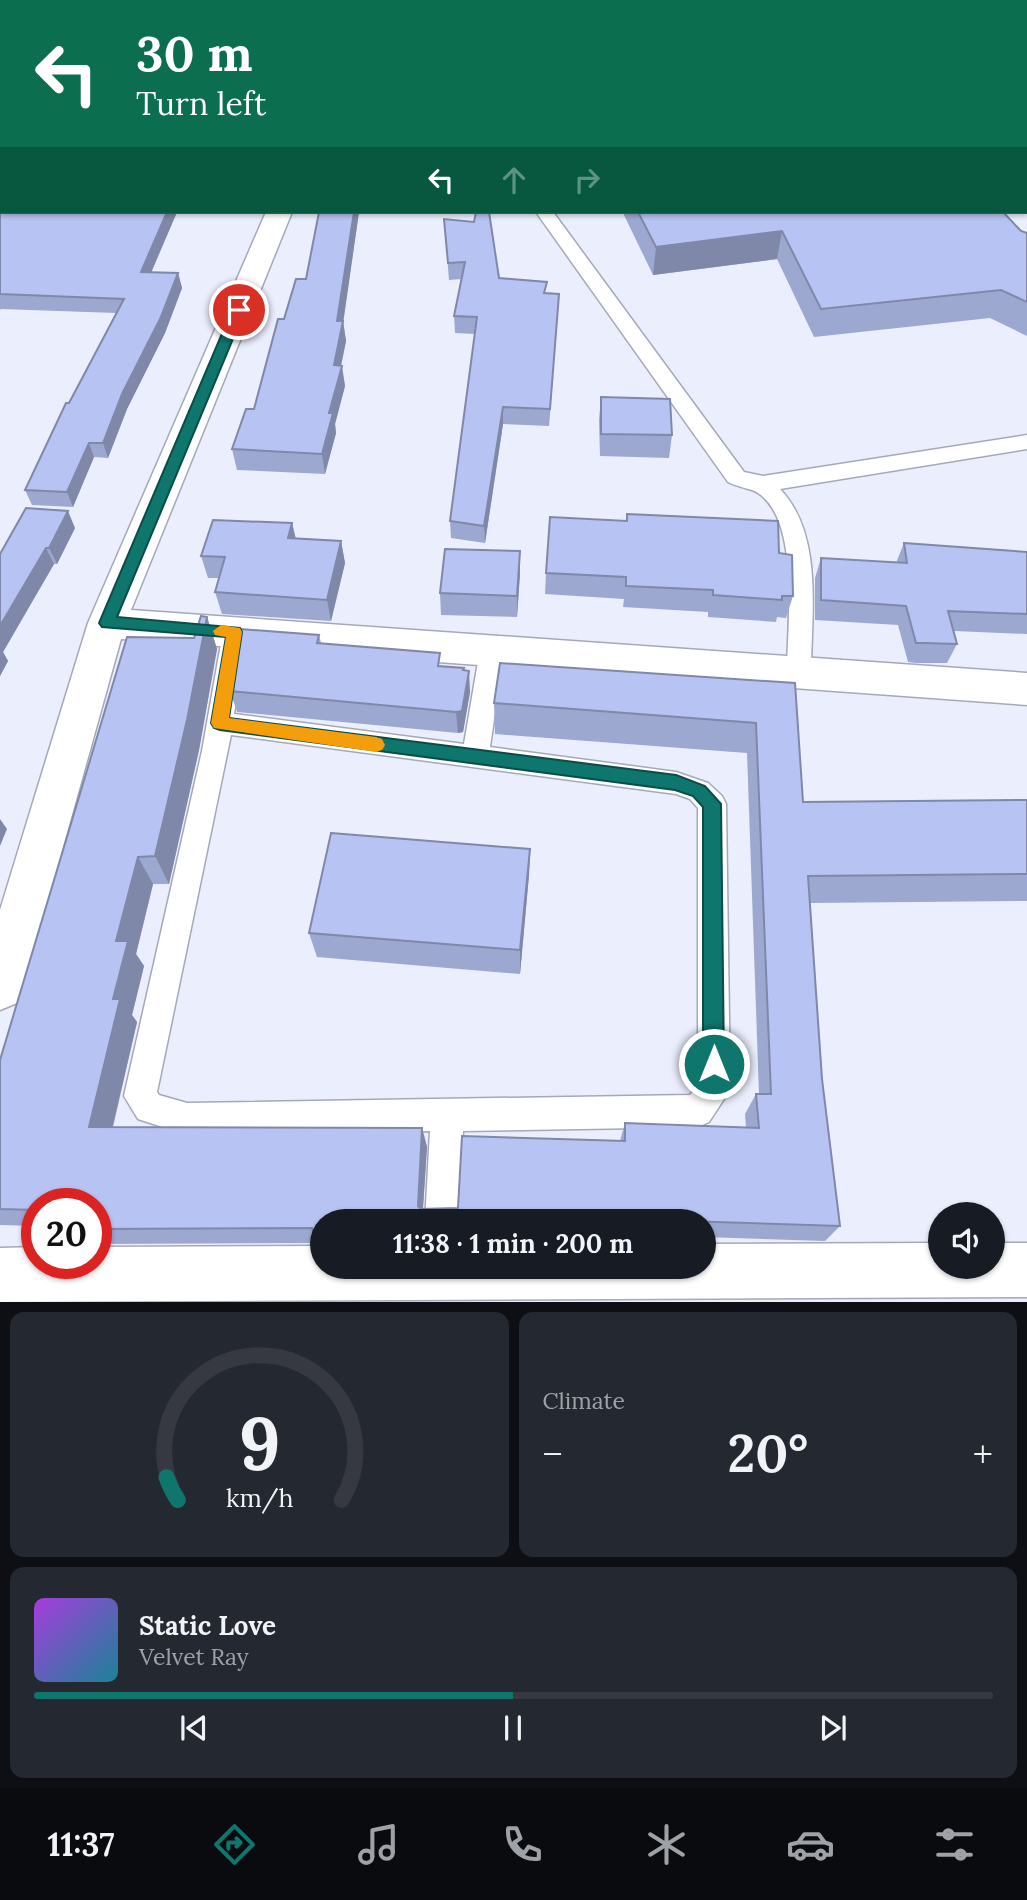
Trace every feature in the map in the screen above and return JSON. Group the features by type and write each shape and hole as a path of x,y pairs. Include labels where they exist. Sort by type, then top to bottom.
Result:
{"street":[{"path":"0,987 107,623 278,214"},
{"path":"107,623 1027,689"},
{"path":"0,1275 310,1260"},
{"path":"716,1262 1027,1270"}],"lane":[{"path":"545,214 736,477 748,483 763,484 1027,442"},
{"path":"763,484 787,511 793,529 797,552 799,673"},
{"path":"220,723 676,782 699,791 712,804 714,1090 698,1111 187,1119 149,1108 140,1096 220,723 234,632"},
{"path":"475,758 492,650"},
{"path":"442,1209 447,1115"}],"building":[{"path":"0,214 166,214 141,272 178,273 160,319 122,394 103,443 89,443 67,492 25,490 66,403 69,403 124,299 0,294"},
{"path":"319,214 354,214 337,321 343,321 334,365 342,366 329,413 333,413 322,454 232,449 246,409 254,409 278,319 284,319 296,279 306,279"},
{"path":"476,214 489,214 499,278 547,282 544,293 559,294 550,409 503,407 484,526 450,521 477,317 454,316 465,262 448,263 444,219 474,222"},
{"path":"639,214 1005,214 1021,231 1027,233 1027,302 1001,290 821,309 782,231 656,247"},
{"path":"601,397 670,399 672,435 601,434"},
{"path":"26,508 68,511 49,548 46,548 0,626 0,554"},
{"path":"627,514 778,521 779,553 792,555 793,596 782,596 782,600 713,595 713,590 626,586 626,577 546,573 550,517 627,521"},
{"path":"213,520 292,523 288,538 341,541 327,600 215,592 225,557 201,556"},
{"path":"904,543 1027,552 1027,614 948,611 957,644 916,643 906,606 821,600 821,558 907,563"},
{"path":"445,549 520,551 517,596 440,593"},
{"path":"201,616 207,617 187,720 155,856 138,857 116,941 128,941 113,999 120,999 89,1127 422,1128 418,1206 421,1209 310,1209 310,1228 112,1229 112,1188 21,1188 21,1210 0,1209 0,1060 127,637 194,638"},
{"path":"240,629 319,635 317,643 440,653 438,666 464,668 463,670 469,671 462,711 230,691"},
{"path":"500,663 795,683 803,802 1027,800 1027,874 808,876 822,1079 840,1226 716,1222 716,1209 421,1209 458,1208 462,1136 625,1141 625,1123 759,1128 756,1094 771,1094 756,723 494,703"},
{"path":"331,833 530,849 520,950 309,933"}],"slow traffic":[{"path":"221,631 234,632 220,723 376,745"}],"route":[{"path":"239,310 107,623 234,632 220,723 676,782 699,791 712,804 714,1064"}]}
